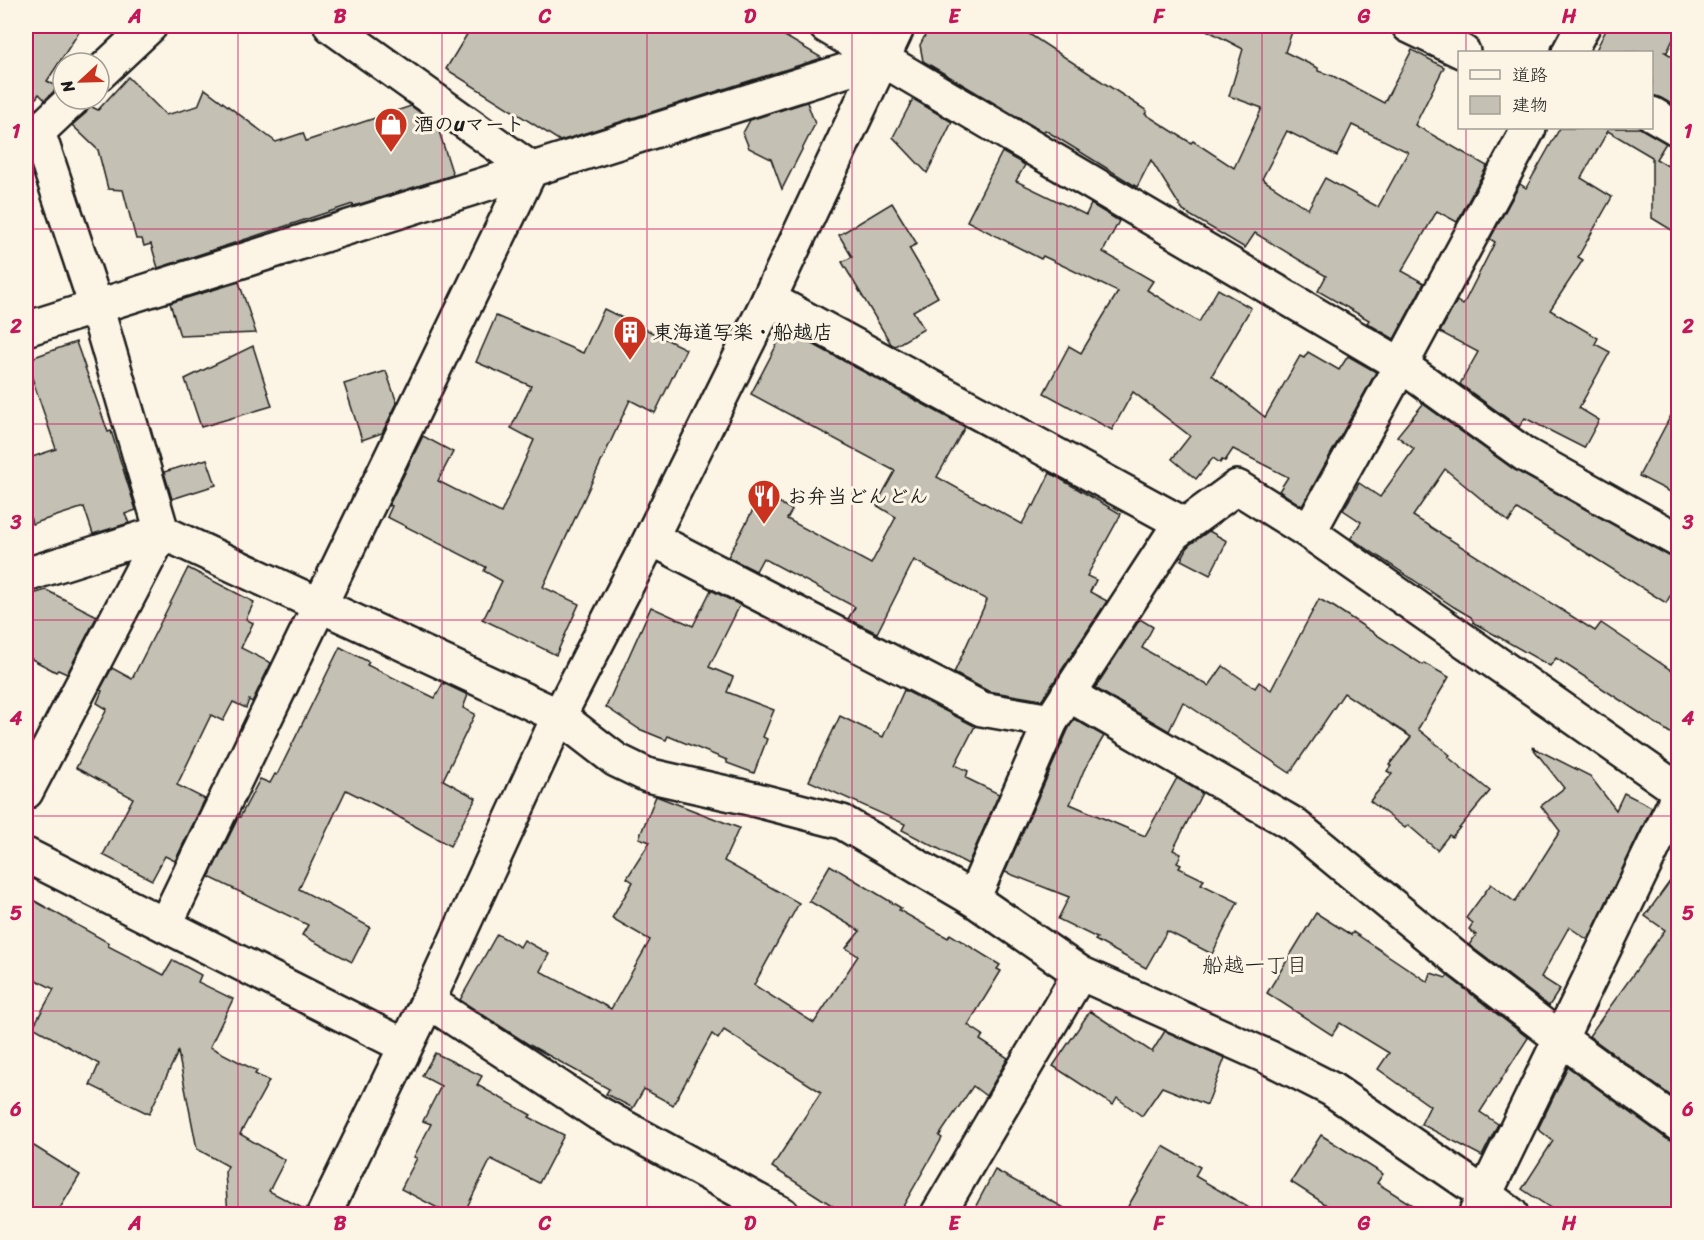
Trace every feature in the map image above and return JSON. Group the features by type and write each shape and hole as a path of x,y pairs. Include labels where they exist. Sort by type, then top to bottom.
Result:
{"street":[{"path":"111,63 150,26"},
{"path":"331,26 531,169"},
{"path":"826,26 1401,365 1524,454 1678,540"},
{"path":"324,1215 428,1001 559,716 651,538 769,299 898,26"},
{"path":"1409,26 1461,51"},
{"path":"1570,51 1583,26"},
{"path":"26,329 882,59"},
{"path":"26,792 162,532 96,306 32,129 57,111"},
{"path":"1653,115 1678,129"},
{"path":"1309,532 1528,129"},
{"path":"165,925 531,169"},
{"path":"769,299 1185,525"},
{"path":"973,899 1051,721 1068,694 1173,534 1237,487 1309,532 1678,790"},
{"path":"26,575 162,532 559,716 615,760 647,775 842,822 973,899 1080,973 1268,1057 1331,1089 1480,1204 1511,1215"},
{"path":"651,538 982,709 1051,721"},
{"path":"1068,694 1293,824 1463,964 1678,1124"},
{"path":"1480,1204 1678,796"},
{"path":"26,855 405,1046"},
{"path":"938,1215 1080,973"},
{"path":"428,1001 598,1113 782,1215"}],"building":[{"path":"26,26 83,26 67,51 51,51 51,75 47,81 51,83 51,94 45,100 39,94 29,108 26,107"},
{"path":"472,26 768,26 822,58 560,141 446,69"},
{"path":"930,26 1017,26 1147,111 1145,114 1191,143 1193,141 1234,168 1262,108 1229,96 1243,49 1199,26 1294,26 1285,52 1384,103 1412,50 1444,67 1415,125 1487,166 1457,222 1437,211 1402,271 1424,283 1394,339 1367,323 1369,320 1318,291 1326,276 1255,233 1245,248 1183,211 1151,160 1137,187 1045,130 1043,132 923,61 920,45","holes":["1352,125 1408,152 1378,207 1325,178 1308,209 1262,179 1287,131 1337,156"]},
{"path":"1608,26 1678,26 1665,52 1678,60 1678,108 1653,95 1653,51 1596,51"},
{"path":"128,77 166,115 198,106 205,89 276,142 303,133 306,141 411,106 437,125 453,175 354,206 353,204 158,268 151,244 144,246 142,239 136,239 123,190 108,189 98,150 72,125 87,111 111,111 111,96"},
{"path":"913,99 952,122 927,173 893,137"},
{"path":"807,102 815,124 782,189 771,159 749,148 743,133 750,120"},
{"path":"1559,129 1642,129 1666,143 1656,159 1678,172 1678,234 1652,218 1652,157 1608,131 1581,178 1612,197 1578,257 1583,260 1550,310 1598,338 1595,344 1610,352 1579,408 1599,420 1584,448 1525,418 1519,427 1460,384 1478,352 1440,332 1457,301 1463,305 1495,242 1490,239 1520,184 1526,188"},
{"path":"1002,152 1025,165 1016,181 1086,215 1091,204 1119,221 1103,252 1153,281 1147,290 1199,322 1218,289 1251,308 1212,375 1265,417 1300,356 1304,358 1308,352 1339,370 1348,356 1376,372 1302,506 1279,491 1288,477 1233,449 1225,461 1222,460 1220,463 1213,458 1196,479 1172,459 1190,436 1133,392 1112,430 1044,393 1069,346 1081,353 1118,292 1043,256 1041,259 967,221"},
{"path":"892,203 917,244 909,248 938,297 913,311 924,329 895,346 891,344 842,262 852,257 839,235"},
{"path":"239,282 256,333 180,336 170,303"},
{"path":"604,309 686,349 655,413 630,400 543,587 579,604 556,655 482,619 502,581 484,571 486,567 387,517 392,506 389,505 423,436 453,452 438,481 501,513 534,440 511,428 531,386 476,362 496,316 583,353"},
{"path":"785,329 965,427 937,477 1022,524 1032,505 1034,506 1050,473 1121,514 1087,576 1096,580 1090,592 1107,601 1042,700 988,691 954,673 987,600 914,560 877,633 848,619 855,607 763,558 756,571 728,557 762,493 792,510 787,519 871,564 896,517 876,505 895,471 751,394"},
{"path":"76,342 108,432 111,431 136,510 125,514 129,523 93,534 84,507 32,524 26,503 26,459 56,449 26,360"},
{"path":"253,346 272,406 201,427 185,379"},
{"path":"386,371 397,403 382,433 362,440 344,384"},
{"path":"1678,402 1678,496 1639,476"},
{"path":"1423,404 1515,470 1678,559 1678,582 1666,603 1517,509 1509,522 1445,469 1413,516 1595,631 1601,623 1678,675 1678,738 1556,658 1550,666 1474,623 1471,617 1351,538 1361,522 1343,510 1359,483 1380,497 1414,449 1397,436"},
{"path":"207,459 216,485 172,499 164,472"},
{"path":"1209,531 1227,541 1210,575 1181,560 1189,545"},
{"path":"188,568 254,602 246,619 253,623 241,648 271,663 252,702 249,700 246,708 233,702 223,721 211,715 177,785 205,799 175,861 165,856 152,880 103,855 133,798 76,768 107,709 97,703 102,691 100,690 112,668 132,679"},
{"path":"46,590 97,616 67,674 58,670 56,672 26,656 26,596"},
{"path":"711,590 740,605 709,667 733,677 727,692 774,710 763,737 767,739 754,773 668,736 666,740 639,729 606,707 651,607 693,626"},
{"path":"1319,599 1423,665 1424,663 1449,677 1418,729 1490,791 1452,837 1449,835 1437,850 1408,825 1405,828 1370,801 1392,774 1387,771 1391,766 1389,765 1411,737 1344,693 1290,773 1183,702 1169,731 1095,688 1140,619 1153,627 1142,648 1209,686 1223,666 1255,688 1259,682 1271,690"},
{"path":"340,647 369,662 367,665 435,698 443,683 468,695 463,708 475,714 443,780 476,798 450,846 346,790 299,889 370,927 352,962 302,935 308,925 209,877 260,779 270,783 275,774 277,775"},
{"path":"904,690 975,726 955,765 968,771 966,778 999,794 968,864 902,830 905,824 809,781 840,716 883,737"},
{"path":"1074,719 1104,736 1084,770 1070,804 1145,836 1177,778 1202,793 1173,850 1181,854 1177,863 1181,865 1179,868 1204,880 1201,884 1238,902 1212,954 1167,931 1146,968 1095,940 1097,938 1058,919 1069,897 1005,872"},
{"path":"1532,747 1590,776 1616,810 1624,793 1652,807 1588,940 1569,927 1541,977 1560,989 1549,1006 1469,945 1476,935 1469,929 1473,923 1466,918 1491,884 1515,902 1560,831 1541,806 1564,788"},
{"path":"656,796 739,828 724,861 799,903 754,985 814,1023 858,956 846,948 860,931 809,901 830,865 901,908 899,910 948,938 950,934 1000,965 997,969 1001,971 968,1025 983,1035 980,1040 1008,1058 986,1096 973,1086 939,1136 942,1138 898,1215 847,1215 772,1167 821,1092 724,1030 718,1039 712,1034 673,1105 644,1089 633,1108 606,1094 609,1089 528,1044 460,1000 497,934 520,947 524,940 549,954 540,971 611,1009 650,940 612,918 633,882 627,878 650,842 639,838"},
{"path":"1678,870 1678,1101 1589,1036 1665,930 1645,916"},
{"path":"26,896 109,943 108,946 164,975 173,960 201,975 198,982 233,999 210,1047 257,1071 255,1074 269,1081 240,1134 285,1160 269,1191 306,1210 305,1215 228,1215 225,1172 228,1166 197,1149 178,1052 149,1114 90,1085 99,1064 33,1027 54,989 26,975"},
{"path":"1316,913 1351,935 1353,932 1428,982 1431,973 1446,978 1448,976 1528,1038 1480,1112 1498,1124 1482,1156 1421,1124 1430,1106 1378,1069 1389,1053 1340,1023 1332,1035 1267,993"},
{"path":"1090,1011 1152,1052 1165,1031 1225,1058 1207,1105 1162,1087 1142,1116 1117,1098 1113,1105 1053,1066"},
{"path":"435,1053 482,1076 477,1085 531,1115 529,1117 564,1135 539,1183 491,1159 463,1215 451,1215 401,1189 431,1124 423,1121 441,1086 422,1076"},
{"path":"1568,1067 1667,1139 1678,1142 1678,1215 1561,1215 1522,1189 1553,1141 1538,1129"},
{"path":"1321,1135 1383,1174 1377,1183 1428,1215 1342,1215 1291,1182"},
{"path":"26,1141 80,1175 56,1215 26,1215"},
{"path":"1163,1146 1200,1167 1195,1176 1261,1215 1123,1215"},
{"path":"995,1170 1077,1215 971,1215"}],"place":[{"name":"酒のuマート","path":"391,153"},
{"name":"東海道写楽・船越店","path":"630,361"},
{"name":"お弁当どんどん","path":"764,525"}],"district":[{"name":"船越一丁目","path":"1255,965"}]}
